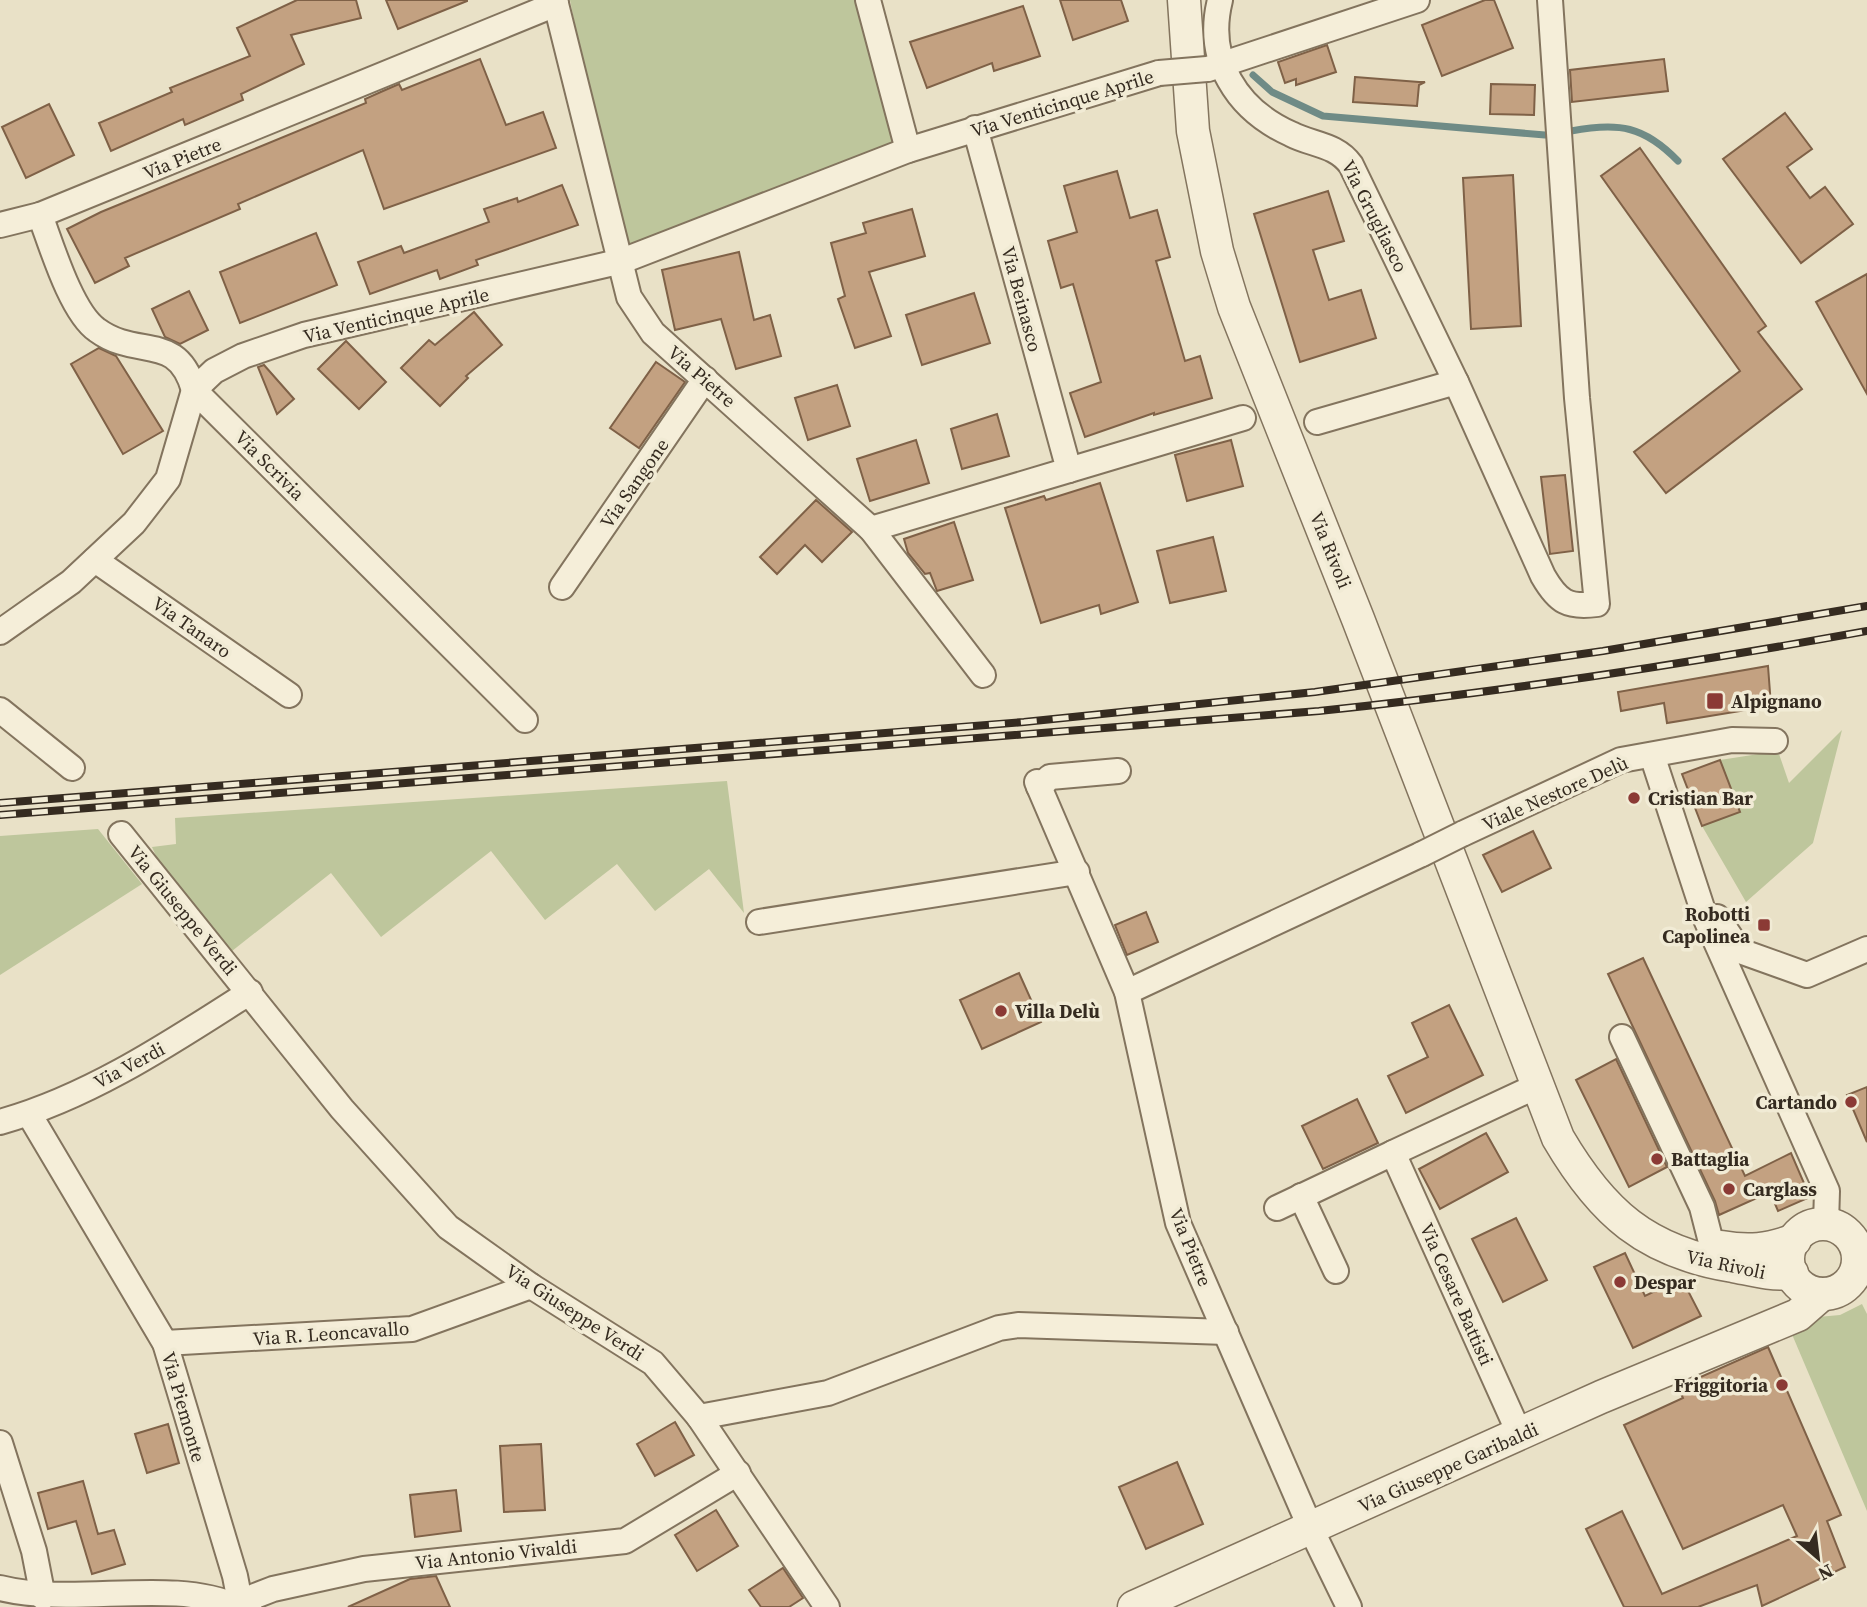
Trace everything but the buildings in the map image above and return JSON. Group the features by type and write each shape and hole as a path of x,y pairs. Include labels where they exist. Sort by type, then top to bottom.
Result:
{"street":[{"path":"868,0 908,150"},
{"name":"Via Rivoli","path":"1184,0 1194,131 1217,251 1234,307 1558,1138 1601,1202 1633,1229 1663,1248 1698,1261 1806,1285"},
{"path":"1215,68 1216,25 1220,0"},
{"name":"Via Venticinque Aprile","path":"194,390 214,372 243,356 304,335 622,261 908,150 1159,73 1215,68 1416,0"},
{"name":"Via Grugliasco","path":"1215,68 1234,92 1266,120 1290,134 1334,149 1351,165 1456,382 1543,576 1556,594 1576,607 1597,604 1577,398 1550,0"},
{"name":"Via Pietre","path":"0,225 40,215 556,2 629,297 653,333 871,529 983,675"},
{"name":"Via Beinasco","path":"975,128 1069,470"},
{"name":"Via Scrivia","path":"40,215 69,290 95,329 131,346 171,352 188,368 194,390 525,720"},
{"name":"Via Sangone","path":"562,587 705,379"},
{"path":"1317,422 1456,382"},
{"path":"0,632 71,582 134,523 168,479 194,390"},
{"path":"871,529 1243,418"},
{"name":"Via Tanaro","path":"95,559 289,695"},
{"path":"0,710 72,768"},
{"name":"Viale Nestore Delù","path":"1127,992 1621,760 1731,740 1775,741"},
{"path":"1651,755 1705,918 1828,1191 1826,1224"},
{"name":"Via Pietre","path":"1118,771 1050,777 1038,785 1127,992 1178,1223 1311,1529 1349,1607"},
{"name":"Via Giuseppe Verdi","path":"121,834 342,1109 448,1227 531,1286 653,1363 699,1417 827,1607"},
{"path":"759,922 1077,872"},
{"path":"1695,883 1740,951 1766,963 1807,975 1867,949"},
{"path":"1742,997 1766,963"},
{"name":"Via Verdi","path":"0,1122 29,1114 166,1046 250,992"},
{"path":"1622,1037 1702,1207 1712,1246"},
{"path":"1277,1208 1539,1085"},
{"name":"Via Rivoli","path":"1539,1085 1615,1188 1668,1230 1712,1246 1747,1251 1772,1248 1795,1240"},
{"name":"Via Piemonte","path":"29,1114 165,1343 235,1576 241,1607"},
{"name":"Via Cesare Battisti","path":"1393,1153 1520,1435"},
{"path":"1301,1196 1336,1271"},
{"path":"1826,1224 1840,1228 1861,1253 1847,1284 1806,1285 1789,1257 1795,1240 1811,1226 1826,1224"},
{"name":"Via Giuseppe Garibaldi","path":"1134,1607 1764,1329 1806,1285"},
{"name":"Via R. Leoncavallo","path":"165,1343 412,1329 531,1286"},
{"path":"699,1417 828,1393 1008,1326 1226,1332"},
{"path":"0,1443 34,1551 43,1597"},
{"name":"Via Antonio Vivaldi","path":"241,1607 255,1596 273,1589 364,1569 625,1541 738,1473"},
{"path":"0,1588 43,1597 195,1595 220,1599 241,1607"}],"green space":[{"path":"570,0 856,0 897,154 622,261"},
{"path":"1842,730 1813,843 1746,902 1702,826 1740,811 1720,760 1778,751 1789,783"},
{"path":"727,781 744,913 709,869 655,911 617,864 545,920 491,851 381,937 331,873 232,951 160,865 152,847 176,844 175,818"},
{"path":"98,829 142,884 0,975 0,836"},
{"path":"1862,1304 1867,1314 1867,1511 1791,1332 1818,1317 1840,1315"}],"waterway":[{"path":"1253,75 1272,92 1323,116 1545,135"},
{"path":"1571,131 1603,127 1630,130 1654,140 1678,161"}],"railway":[{"path":"0,803 1024,722 1315,692 1603,651 1867,606"},
{"path":"0,815 1319,711 1594,676 1867,631"}],"place":[{"name":"Alpignano","path":"1715,701"},
{"name":"Cristian Bar","path":"1634,798"},
{"name":"Robotti Capolinea","path":"1764,925"},
{"name":"Villa Delù","path":"1001,1011"},
{"name":"Cartando","path":"1851,1102"},
{"name":"Battaglia","path":"1657,1159"},
{"name":"Carglass","path":"1729,1189"},
{"name":"Despar","path":"1620,1282"},
{"name":"Friggitoria","path":"1782,1385"}]}
